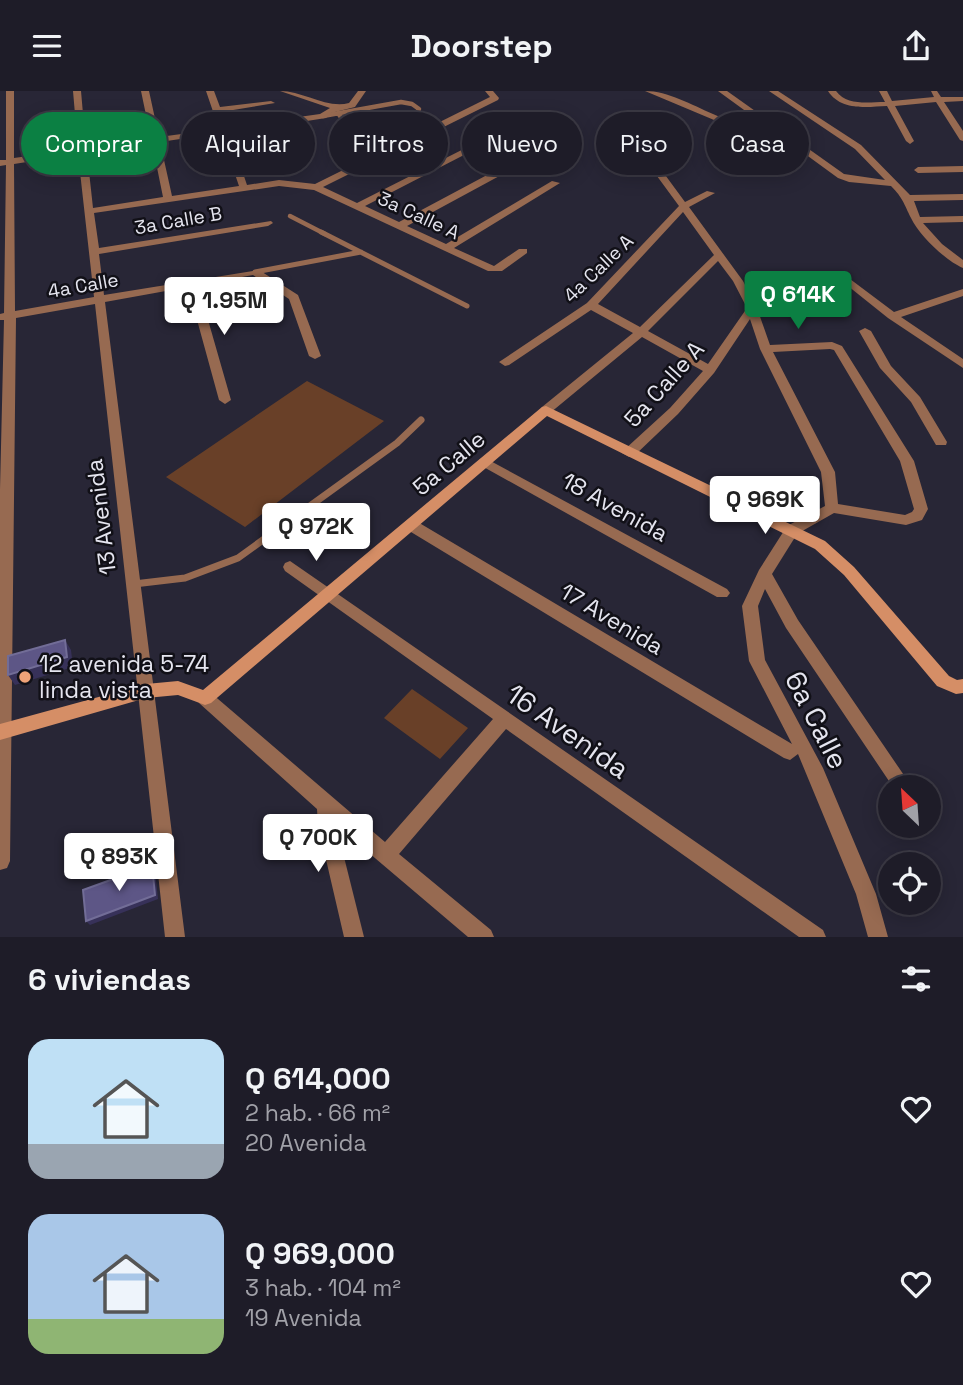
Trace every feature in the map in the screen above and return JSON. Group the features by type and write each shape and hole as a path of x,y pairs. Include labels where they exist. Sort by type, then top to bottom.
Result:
{"street":[{"path":"0,860 5,162 10,91"},
{"name":"13 Avenida","path":"77,91 79,112"},
{"path":"145,91 149,112"},
{"path":"210,91 218,110 271,103"},
{"path":"284,91 339,111"},
{"path":"311,99 318,91"},
{"path":"315,117 352,105 362,91"},
{"path":"316,187 495,98 489,91"},
{"path":"649,91 706,116"},
{"path":"722,91 751,112"},
{"path":"774,91 858,147 908,198 916,220 938,246 963,265"},
{"path":"832,91 837,98 848,103 889,103 935,94 963,99"},
{"path":"883,91 910,141"},
{"path":"935,94 963,138"},
{"path":"358,206 462,152"},
{"path":"809,153 849,179 893,183"},
{"path":"918,170 963,169"},
{"name":"13 Avenida","path":"85,175 175,937"},
{"path":"162,175 168,199"},
{"path":"240,175 244,188"},
{"path":"398,226 494,175"},
{"path":"661,175 738,281 752,308 766,349 828,472 832,508"},
{"name":"3a Calle A","path":"89,211 279,183 316,187 492,269 498,269 523,251"},
{"path":"447,247 555,183"},
{"name":"4a Calle A","path":"505,362 591,305 684,207 710,193"},
{"path":"908,198 963,197"},
{"path":"916,220 963,219"},
{"name":"3a Calle B","path":"94,252 268,223"},
{"name":"5a Calle","path":"205,698 640,333 719,255"},
{"path":"255,271 294,297 315,356"},
{"name":"4a Calle","path":"5,316 255,271"},
{"path":"842,276 892,316 957,353 963,364"},
{"path":"192,283 225,400"},
{"path":"892,316 963,292"},
{"path":"591,305 710,370"},
{"name":"5a Calle A","path":"629,453 674,411 710,370 752,308"},
{"path":"865,331 886,368 916,400 941,442"},
{"path":"766,349 832,345 838,348 907,461 921,509 917,516 906,520 832,508 792,530"},
{"path":"546,410 820,545 840,562 933,672 943,681 961,690"},
{"name":"18 Avenida","path":"485,462 722,593"},
{"name":"17 Avenida","path":"411,525 790,753"},
{"name":"6a Calle","path":"792,530 764,574 750,606 757,661 814,768 866,894 878,937"},
{"name":"16 Avenida","path":"290,567 816,937"},
{"path":"764,574 792,624 895,775"},
{"path":"1,732 146,691 178,688 205,698 326,805 484,937"},
{"path":"386,855 505,719"},
{"path":"326,805 327,825 354,937"}],"lane":[{"path":"339,111 401,102 412,104 419,109 418,112"},
{"path":"290,216 467,306"},
{"path":"255,271 361,252"},
{"path":"133,585 185,578 238,558 397,443 421,420"}],"shaded area":[{"path":"307,381 384,421 245,527 166,477"},
{"path":"412,689 468,728 440,759 384,718"}],"building":[{"path":"65,640 67,657 8,675 8,656"},
{"path":"152,865 155,895 86,921 83,890"}],"place":[{"name":"12 avenida 5-74 linda vista","path":"25,677"}]}
